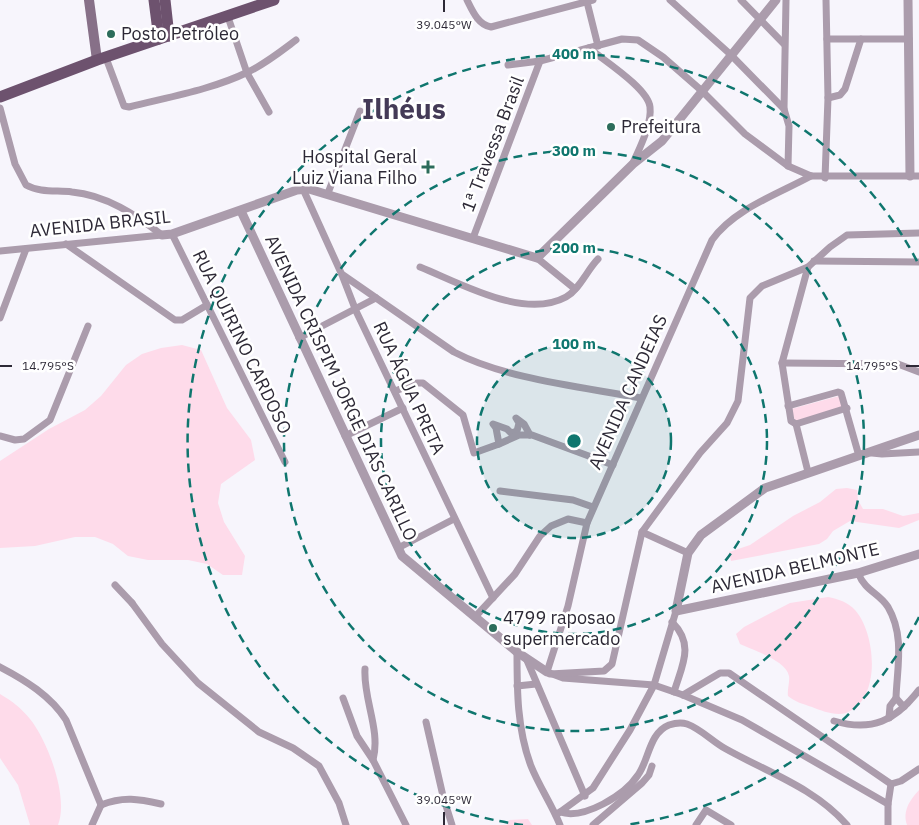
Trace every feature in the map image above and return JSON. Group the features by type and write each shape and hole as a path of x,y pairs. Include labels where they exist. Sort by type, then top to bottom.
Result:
{"main road":[{"path":"89,0 101,59"},
{"path":"154,0 164,38"},
{"path":"164,38 165,0"},
{"path":"0,98 101,59 274,0"}],"street":[{"path":"467,0 473,12 484,24 495,26 590,1 598,46"},
{"path":"670,0 730,54 784,109"},
{"path":"741,0 784,44"},
{"path":"575,289 537,258 633,164 662,141 730,54 776,0"},
{"path":"786,0 784,109 789,126 788,166"},
{"path":"826,0 828,98 826,178"},
{"path":"508,65 540,61 622,40 638,40 663,57 702,91 745,134 788,166 811,176 826,178 914,176 908,0"},
{"path":"228,17 247,73 269,112"},
{"path":"828,98 840,94 846,89 861,39"},
{"path":"827,40 908,39"},
{"path":"101,59 127,108 247,73 269,61 296,40"},
{"path":"589,48 642,92 649,103 650,112 633,164"},
{"name":"1ª Travessa Brasil","path":"473,238 540,61"},
{"path":"0,108 15,164 26,186 38,190 93,196 139,217 162,235"},
{"path":"328,193 360,111"},
{"name":"AVENIDA CANDEIAS","path":"548,673 568,606 587,523 593,507 707,250 719,230 733,218 811,176"},
{"name":"AVENIDA BRASIL","path":"0,251 172,234 303,189 328,193 537,258"},
{"name":"RUA ÁGUA PRETA","path":"303,189 342,275 356,311 493,598"},
{"name":"AVENIDA CRISPIM JORGE DIAS CARILLO","path":"241,211 398,548 408,562 517,652 548,673 563,678 631,682 654,686 683,695 742,720 888,804"},
{"path":"548,673 604,671 612,664 642,532 734,411 741,391 749,302 752,294 762,286 808,267 841,238 847,236 919,233"},
{"name":"RUA QUIRINO CARDOSO","path":"172,234 284,462"},
{"path":"66,244 175,320 182,320 207,305"},
{"path":"0,318 26,249"},
{"path":"420,267 517,303 554,302 567,296 575,289 598,259"},
{"path":"814,261 919,262"},
{"path":"808,267 782,363 791,422 796,424 847,408"},
{"path":"342,275 454,352 473,362 502,370 640,398"},
{"path":"299,338 356,311 376,298"},
{"path":"0,436 15,440 29,436 50,420 88,326"},
{"path":"782,363 898,364 919,372"},
{"path":"395,391 422,383 460,410 474,453 519,435 530,435 613,465"},
{"path":"788,406 839,392 847,408 859,456"},
{"path":"345,436 403,408"},
{"path":"499,444 496,428 493,424 507,429 511,433 517,431 519,423 516,418 524,424 530,435"},
{"path":"796,424 808,472"},
{"path":"558,814 585,796 593,788 643,708 654,686 676,611 688,553 702,535 765,488 808,472 872,453 919,435"},
{"path":"872,453 919,452"},
{"path":"500,491 573,500 593,507"},
{"path":"398,548 454,519"},
{"path":"475,617 515,574 540,536 551,526 568,519 587,523"},
{"path":"642,532 688,553"},
{"name":"AVENIDA BELMONTE","path":"676,611 858,573 919,554"},
{"path":"858,573 866,588 888,608 894,626 900,662 896,698 890,706 889,718"},
{"path":"115,585 132,603 162,644 198,683 260,732 293,748 319,766 339,803 346,825"},
{"path":"672,622 679,630 686,645 685,657 674,692"},
{"path":"517,652 517,686 524,742 532,767 558,814 560,825"},
{"path":"526,658 585,796"},
{"path":"0,667 33,686 58,708 66,720 101,805"},
{"path":"365,669 364,689 375,742 372,760"},
{"path":"683,695 720,674 729,672 891,784 901,782 919,770"},
{"path":"517,686 536,684"},
{"path":"834,721 859,726 872,726 889,718 904,707 919,690"},
{"path":"343,698 357,736 372,760 406,825"},
{"path":"896,698 904,707"},
{"path":"426,722 443,796 452,825"},
{"path":"558,814 572,815 587,812 629,785 639,774 656,737 667,726 676,723 688,724 725,748 798,786 833,810 847,825"},
{"path":"592,825 642,782 649,775 652,766"},
{"path":"888,825 888,804 891,784"},
{"path":"92,825 101,805 117,798 132,798 161,804"},
{"path":"696,825 706,810 731,825"}],"shaded area":[{"path":"182,345 201,350 227,408 251,440 255,460 221,484 218,503 224,522 245,556 242,575 223,575 207,564 188,560 148,560 128,556 113,544 95,537 75,537 35,546 0,548 0,461 49,429 85,410 101,396 126,365 142,354 161,348"},
{"path":"839,396 842,408 795,421 791,409"},
{"path":"847,488 857,490 858,500 863,509 883,509 903,516 919,513 919,520 899,528 850,521 833,531 827,539 819,544 731,561 729,552 750,545 793,516 820,502 836,489"},
{"path":"828,597 843,601 855,610 868,634 871,649 872,665 866,695 858,706 842,714 824,711 799,703 788,696 789,676 787,670 775,660 740,644 736,634 744,627 790,603"},
{"path":"0,694 27,715 44,741 59,785 61,814 58,825 30,825 18,785 0,758"},
{"path":"919,790 919,825 907,825 906,810"},
{"path":"528,819 532,825 507,825 509,820"}],"place":[{"name":"Posto Petróleo","path":"111,34"},
{"name":"Prefeitura","path":"611,127"},
{"name":"Hospital Geral Luiz Viana Filho","path":"428,167"},
{"name":"4799 raposao supermercado","path":"493,628"}],"district":[{"name":"Ilhéus","path":"404,109"}]}
